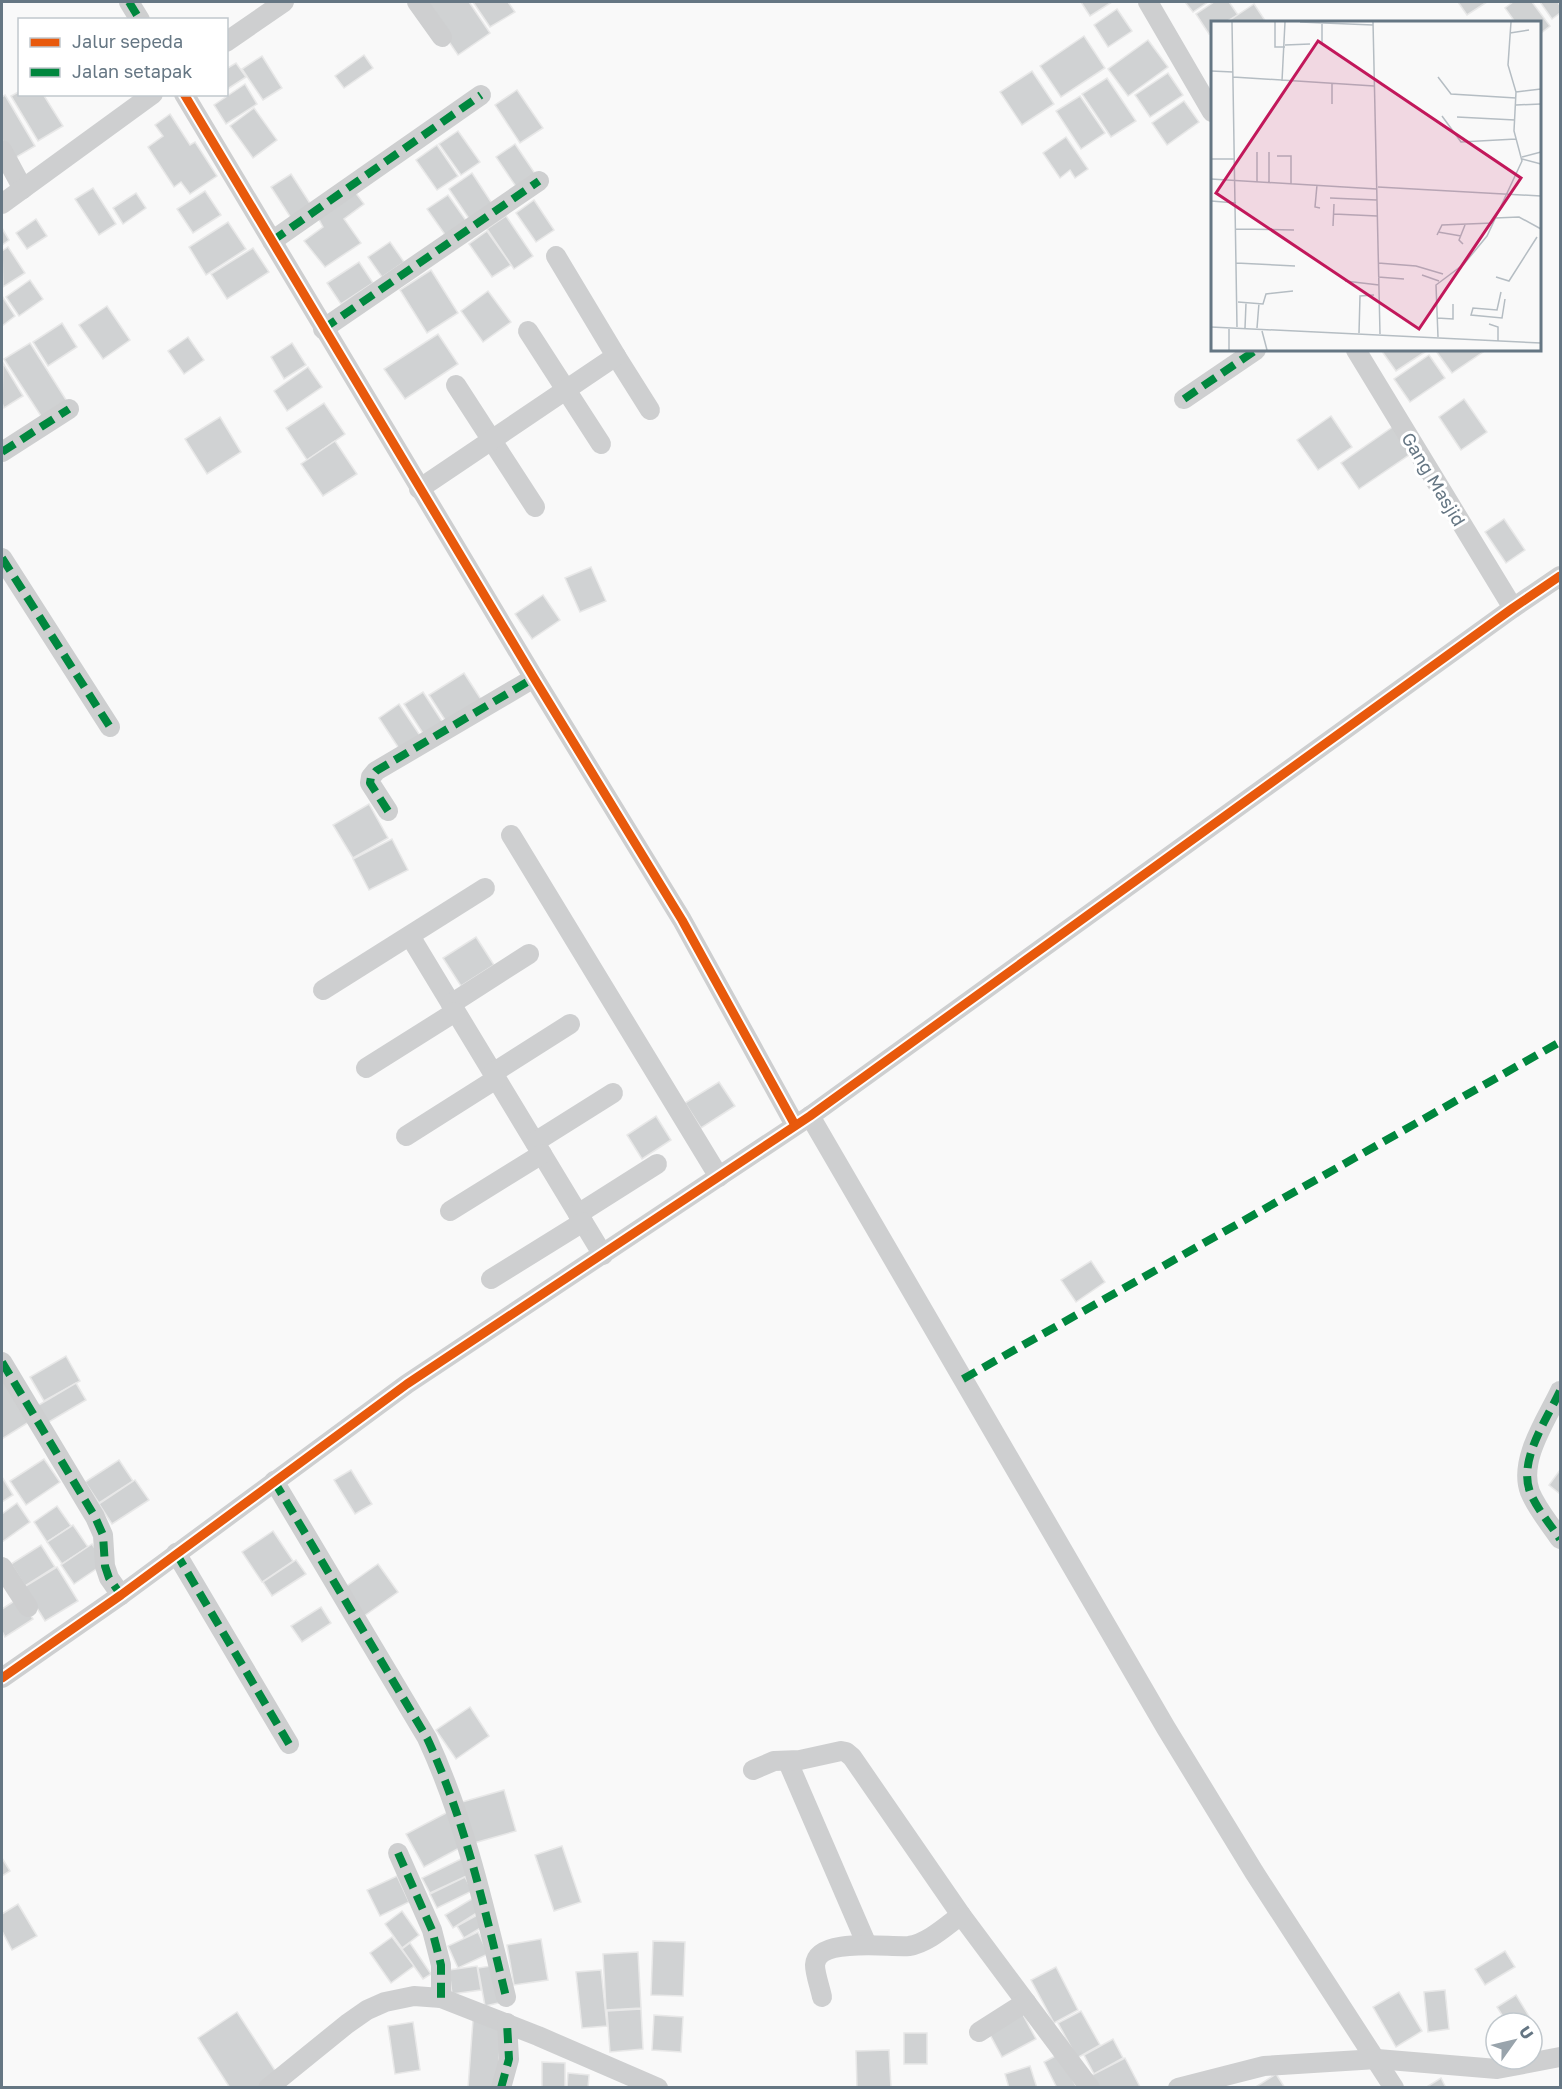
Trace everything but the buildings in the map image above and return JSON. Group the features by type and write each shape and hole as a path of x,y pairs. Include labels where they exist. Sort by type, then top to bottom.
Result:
{"street":[{"path":"129,2 139,18"},
{"path":"228,41 284,2"},
{"path":"417,2 442,37"},
{"path":"1148,2 1211,110"},
{"path":"272,242 481,95"},
{"path":"2,204 150,96"},
{"path":"185,96 419,489 803,1120 1166,1728 1254,1872 1373,2059 1394,2088"},
{"path":"2,150 23,189"},
{"path":"323,329 539,181"},
{"path":"556,256 651,410"},
{"path":"528,331 601,444"},
{"path":"1184,399 1255,351"},
{"name":"Gang Masjid","path":"1357,351 1511,605"},
{"path":"419,489 616,356"},
{"path":"456,385 535,507"},
{"path":"2,452 69,408"},
{"path":"2,558 110,728"},
{"path":"2,1678 122,1595 407,1384 803,1120 1511,605 1560,576"},
{"path":"388,812 370,783 376,771 534,678"},
{"path":"511,835 719,1177"},
{"path":"323,990 485,888"},
{"path":"410,936 603,1255"},
{"path":"366,1068 530,954"},
{"path":"406,1136 570,1024"},
{"path":"450,1211 613,1093"},
{"path":"491,1279 657,1164"},
{"path":"2,1362 94,1517 103,1535 107,1572 122,1595"},
{"path":"1560,1391 1556,1413 1530,1455 1527,1476 1530,1491 1539,1509 1560,1539"},
{"path":"274,1481 427,1738 454,1802 506,1997"},
{"path":"176,1553 289,1744"},
{"path":"2,1567 28,1607"},
{"path":"753,1770 774,1761 788,1762 841,1751 852,1757 961,1915 1090,2088"},
{"path":"788,1762 867,1945"},
{"path":"398,1853 432,1930 441,1965 441,1998"},
{"path":"822,1996 815,1965 818,1956 825,1950 867,1945 915,1944 928,1938 961,1915"},
{"path":"268,2088 347,2024 368,2010 399,1998 414,1996 441,1998 507,2023 658,2088"},
{"path":"979,2032 1026,2002"},
{"path":"501,2088 509,2059 507,2023"},
{"path":"1178,2088 1264,2066 1373,2059 1497,2069 1560,2057"}],"marked path":[{"path":"129,2 139,18"},
{"path":"272,241 481,95"},
{"path":"323,329 539,181"},
{"path":"1184,399 1255,351"},
{"path":"2,452 69,409"},
{"path":"2,558 110,727"},
{"path":"388,811 370,783 376,771 534,678"},
{"path":"963,1379 1560,1042"},
{"path":"2,1362 95,1517 103,1535 105,1566 109,1578 121,1595"},
{"path":"1560,1391 1531,1453 1527,1480 1536,1504 1560,1539"},
{"path":"274,1481 427,1738 463,1833 482,1898 506,1997"},
{"path":"176,1553 289,1744"},
{"path":"398,1853 432,1930 441,1965 441,1998"},
{"path":"501,2088 509,2059 507,2023"}],"cycle path":[{"path":"185,96 682,920 795,1125"},
{"path":"2,1678 121,1595 407,1384 810,1116 1560,576"}]}
